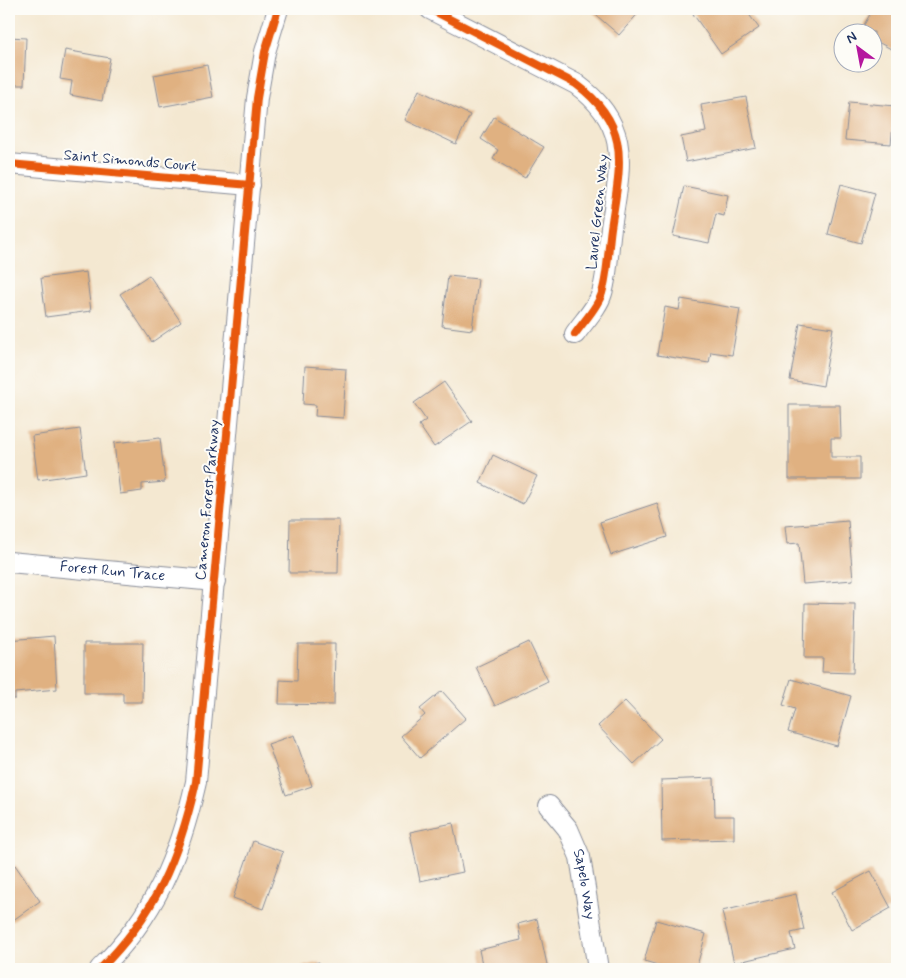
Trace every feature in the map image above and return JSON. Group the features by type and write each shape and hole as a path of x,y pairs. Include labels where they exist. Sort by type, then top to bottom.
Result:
{"street":[{"name":"Cameron Forest Parkway","path":"100,969 117,952 146,914 168,873 185,828 196,782 258,98 266,52 278,9"},
{"name":"Laurel Green Way","path":"430,9 576,84 594,97 605,111 617,136 620,162 602,294 575,334"},
{"name":"Saint Simonds Court","path":"9,164 250,185"},
{"name":"Forest Run Trace","path":"9,562 215,581"},
{"name":"Sapelo Way","path":"549,806 568,829 580,857 598,969"}],"building":[{"path":"589,9 642,9 619,35"},
{"path":"701,9 745,9 759,28 721,54 693,14"},
{"path":"873,9 897,9 897,42 893,50 884,45 884,22 866,22"},
{"path":"9,37 26,38 24,85 11,85 10,95"},
{"path":"65,50 110,58 102,101 70,95 72,81 60,79"},
{"path":"207,65 213,97 160,107 154,75"},
{"path":"419,90 470,115 456,144 405,120"},
{"path":"746,97 756,148 686,162 681,137 706,132 701,105"},
{"path":"849,102 895,106 891,144 845,140"},
{"path":"494,117 544,147 525,178 493,159 498,150 481,139"},
{"path":"841,184 875,193 861,243 828,234"},
{"path":"684,186 728,195 724,216 716,214 709,243 673,236"},
{"path":"86,272 91,311 46,317 41,278"},
{"path":"149,275 181,322 152,342 120,294"},
{"path":"448,276 478,279 472,330 442,326"},
{"path":"681,299 740,309 732,355 711,352 709,363 657,355 665,307 679,310"},
{"path":"800,323 833,328 823,386 790,380"},
{"path":"305,366 346,369 343,418 315,416 316,405 303,404"},
{"path":"444,382 472,421 434,447 419,425 426,420 414,403"},
{"path":"789,405 840,405 841,438 831,438 831,457 860,457 860,479 789,479"},
{"path":"80,429 86,473 38,480 32,436"},
{"path":"160,438 165,482 142,484 142,491 120,494 114,443"},
{"path":"493,455 537,476 523,504 480,483"},
{"path":"657,503 667,537 611,555 600,522"},
{"path":"290,520 339,520 338,573 289,573"},
{"path":"848,521 853,580 803,584 799,543 787,544 785,526"},
{"path":"805,603 855,604 853,673 822,672 823,658 804,658"},
{"path":"54,636 57,689 15,693 15,699 9,699 9,640"},
{"path":"529,642 548,681 495,706 476,667"},
{"path":"84,643 143,643 142,702 123,702 123,693 84,693"},
{"path":"298,644 335,644 334,705 279,704 280,680 297,681"},
{"path":"791,679 851,696 837,746 788,732 795,709 783,705"},
{"path":"442,691 466,718 420,758 401,736 425,715 420,709"},
{"path":"625,701 661,739 634,764 598,726"},
{"path":"294,735 312,786 286,795 268,744"},
{"path":"714,778 715,816 734,816 734,839 662,841 661,780"},
{"path":"453,823 463,872 420,881 410,832"},
{"path":"253,841 283,852 263,909 233,898"},
{"path":"15,865 40,901 9,923 9,870"},
{"path":"871,871 891,908 852,930 832,892"},
{"path":"796,894 804,930 791,933 795,949 734,963 722,911"},
{"path":"537,919 548,969 483,969 479,950 521,940 518,924"},
{"path":"656,920 706,934 696,969 672,969 644,961"},
{"path":"319,962 321,969 295,969"}],"cycle path":[{"path":"100,969 136,928 162,883 182,835 196,782 257,98 265,52 278,9"},
{"path":"430,9 576,84 607,115 618,148 619,166 607,269 602,293 597,304 575,334"},
{"path":"9,164 250,185"}]}
